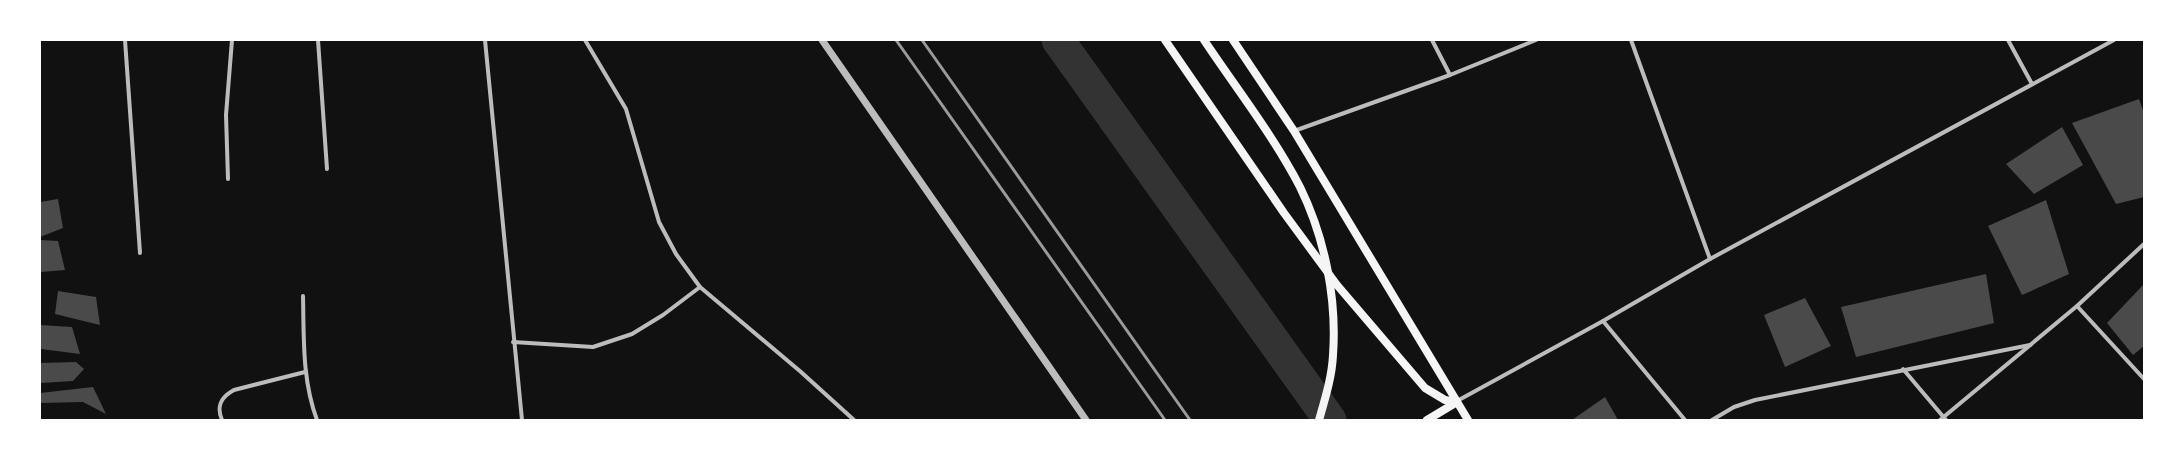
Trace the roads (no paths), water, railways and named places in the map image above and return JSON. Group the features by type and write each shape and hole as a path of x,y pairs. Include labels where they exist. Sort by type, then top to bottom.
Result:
{"main road":[{"path":"1165,40 1284,213 1347,297 1425,388 1445,400 1456,402"},
{"path":"1204,40 1284,159 1300,188 1323,252 1330,285 1333,318 1333,355 1327,392 1319,420"},
{"path":"1233,40 1294,131 1468,420"},
{"path":"1427,420 1456,402"}],"street":[{"path":"125,40 140,252"},
{"path":"228,179 226,115 232,40"},
{"path":"318,40 327,169"},
{"path":"485,40 522,420"},
{"path":"585,40 626,109 659,222 676,254 700,287 801,372 854,420"},
{"path":"822,40 1086,420"},
{"path":"1432,40 1450,75"},
{"path":"1294,131 1450,75 1536,40"},
{"path":"1631,40 1710,259"},
{"path":"2008,40 2032,84"},
{"path":"1456,402 1603,321 1710,259 2114,40"},
{"path":"1903,369 1943,419 2077,306 2144,244"},
{"path":"514,342 593,347 632,334 663,315 700,287"},
{"path":"303,296 305,372 310,401 317,420"},
{"path":"2077,306 2144,379"},
{"path":"1603,321 1685,420"},
{"path":"1712,420 1734,407 1755,400 1903,369 2030,345"},
{"path":"222,420 219,403 225,395 234,390 305,372"}],"waterway":[{"path":"1058,40 1330,420"}],"railway":[{"path":"896,40 1165,420"},
{"path":"922,40 1190,420"}]}
